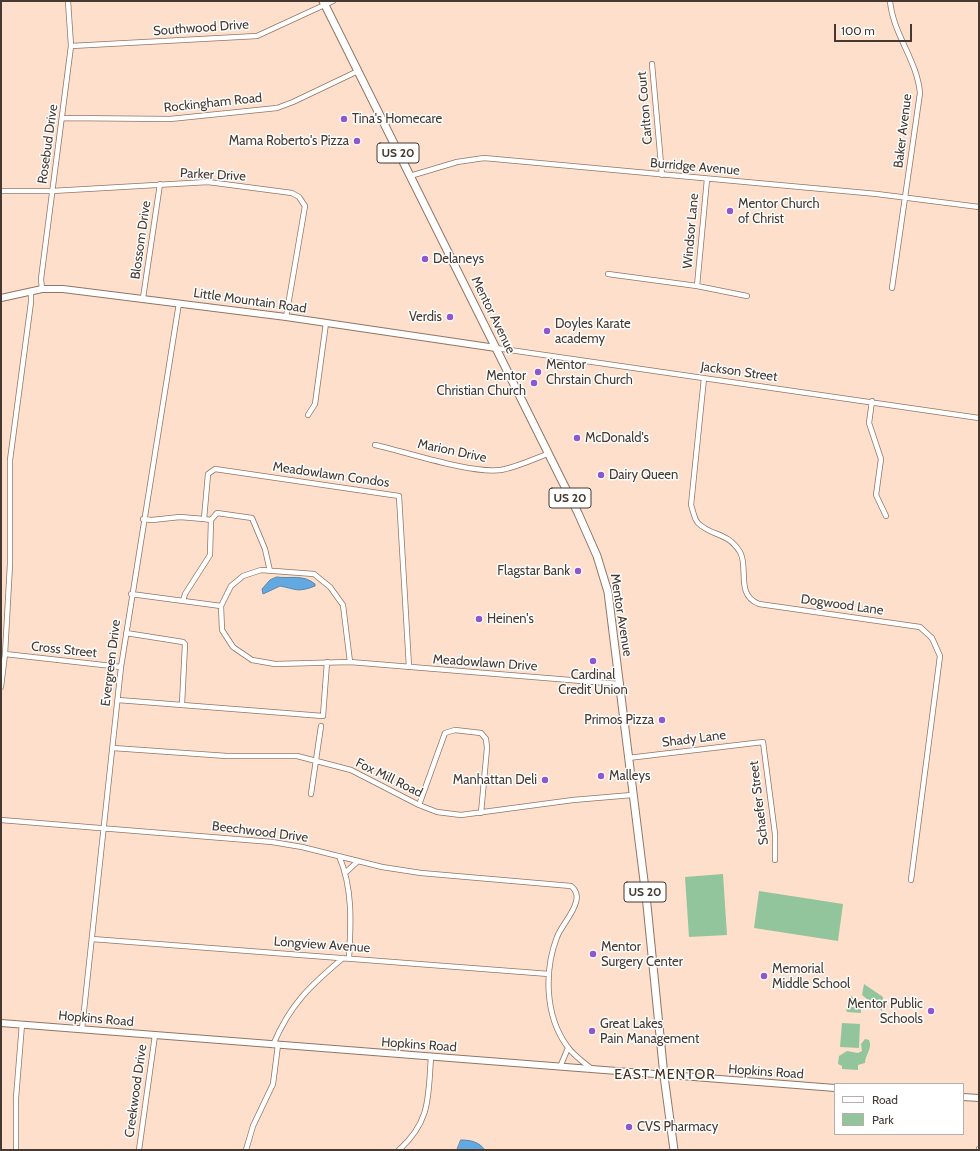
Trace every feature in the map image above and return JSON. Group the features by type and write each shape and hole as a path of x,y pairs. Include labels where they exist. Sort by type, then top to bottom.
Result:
{"main road":[{"name":"Mentor Avenue","path":"324,2 593,544 603,573 608,592 632,795 647,905 664,1076 674,1150"}],"street":[{"name":"Rosebud Drive","path":"42,289 41,279 63,118 71,46 68,1"},
{"name":"Southwood Drive","path":"71,46 257,36 324,2 333,1"},
{"name":"Baker Avenue","path":"890,1 893,20 915,69 919,85 920,99 892,288"},
{"name":"Carlton Court","path":"652,64 662,174"},
{"name":"Rockingham Road","path":"63,118 170,119 277,108 293,102 358,70"},
{"name":"Burridge Avenue","path":"410,176 457,162 484,158 906,198 979,207"},
{"name":"Windsor Lane","path":"697,286 707,179"},
{"name":"Parker Drive","path":"1,191 52,191 160,184 223,183 292,193 299,197 305,206 286,317"},
{"name":"Blossom Drive","path":"143,298 160,184"},
{"name":"Windsor Lane","path":"608,274 697,286 747,296"},
{"name":"Little Mountain Road","path":"1,298 42,289 63,289 286,317 496,348"},
{"path":"1,687 5,654 10,564 10,460 31,302 31,291"},
{"name":"Evergreen Drive","path":"82,1029 121,667 131,594 179,303"},
{"path":"308,415 315,404 326,323"},
{"name":"Jackson Street","path":"496,348 872,401 979,418"},
{"name":"Dogwood Lane","path":"704,378 691,505 696,522 711,532 730,538 741,554 744,583 752,601 759,604 920,627 932,638 940,656 911,880"},
{"path":"872,401 870,429 880,451 881,459 876,495 886,516"},
{"name":"Marion Drive","path":"375,445 487,470 512,467 547,454"},
{"name":"Meadowlawn Condos","path":"204,519 208,474 215,470 400,496 410,667"},
{"path":"183,601 185,594 210,555 212,520 217,513 252,518 265,549 270,571"},
{"path":"143,519 152,520 180,517 212,520"},
{"name":"Meadowlawn Drive","path":"350,662 343,605 330,587 314,574 261,570 243,576 231,586 221,606 222,630 233,647 252,660 275,664 350,662 619,684"},
{"path":"131,594 221,606"},
{"path":"126,634 185,644 182,704"},
{"name":"Cross Street","path":"5,654 121,667"},
{"path":"118,700 323,716 327,662"},
{"path":"311,794 321,726"},
{"path":"419,805 445,733 455,730 481,733 486,739 487,748 481,813"},
{"name":"Shady Lane","path":"628,758 763,742"},
{"name":"Schaefer Street","path":"763,742 775,834 775,860"},
{"name":"Fox Mill Road","path":"113,748 227,756 297,756 351,770 419,805 449,814 481,813 573,800 632,795"},
{"name":"Beechwood Drive","path":"1,820 272,842 302,847 399,870 438,875 567,885 574,888 576,899 557,939 549,974"},
{"path":"246,1150 253,1126 273,1084 276,1045 292,1008 305,991 346,958 350,920 345,873 339,856"},
{"path":"345,873 358,861"},
{"name":"Longview Avenue","path":"92,939 549,974"},
{"path":"549,974 549,997 553,1016 561,1037 568,1048 594,1070"},
{"name":"Hopkins Road","path":"1,1022 664,1076 834,1088"},
{"path":"16,1150 16,1091 22,1024"},
{"name":"Creekwood Drive","path":"139,1150 155,1035"},
{"path":"560,1067 568,1048"},
{"path":"399,1150 421,1124 426,1111 431,1057"},
{"path":"964,1097 979,1098"}],"green space":[{"path":"723,874 727,935 689,937 685,877"},
{"path":"759,891 843,904 838,941 754,928"},
{"path":"864,984 883,997 882,1011 862,995"},
{"path":"851,996 861,1004 861,1013 847,1012 846,1010"},
{"path":"842,1023 860,1024 859,1048 840,1047"},
{"path":"865,1039 869,1040 870,1046 865,1063 858,1065 858,1070 842,1069 842,1066 838,1064 839,1056 847,1051 858,1053 862,1051 861,1044"}],"water":[{"path":"277,577 306,579 315,584 315,586 300,590 280,586 263,594 262,589 270,580"},
{"path":"461,1140 474,1142 485,1150 457,1150"}],"place":[{"name":"Tina's Homecare","path":"344,119"},
{"name":"Mama Roberto's Pizza","path":"357,141"},
{"name":"Mentor Church of Christ","path":"730,211"},
{"name":"Delaneys","path":"425,259"},
{"name":"Verdis","path":"450,317"},
{"name":"Doyles Karate academy","path":"547,331"},
{"name":"Mentor Chrstain Church","path":"538,372"},
{"name":"Mentor Christian Church","path":"534,383"},
{"name":"McDonald's","path":"577,438"},
{"name":"Dairy Queen","path":"601,475"},
{"name":"Flagstar Bank","path":"578,571"},
{"name":"Heinen's","path":"479,619"},
{"name":"Cardinal Credit Union","path":"593,661"},
{"name":"Primos Pizza","path":"662,720"},
{"name":"Malleys","path":"601,776"},
{"name":"Manhattan Deli","path":"545,780"},
{"name":"Mentor Surgery Center","path":"593,954"},
{"name":"Memorial Middle School","path":"764,976"},
{"name":"Mentor Public Schools","path":"931,1011"},
{"name":"Great Lakes Pain Management","path":"592,1031"},
{"name":"CVS Pharmacy","path":"629,1127"}],"district":[{"name":"EAST MENTOR","path":"665,1075"}]}
